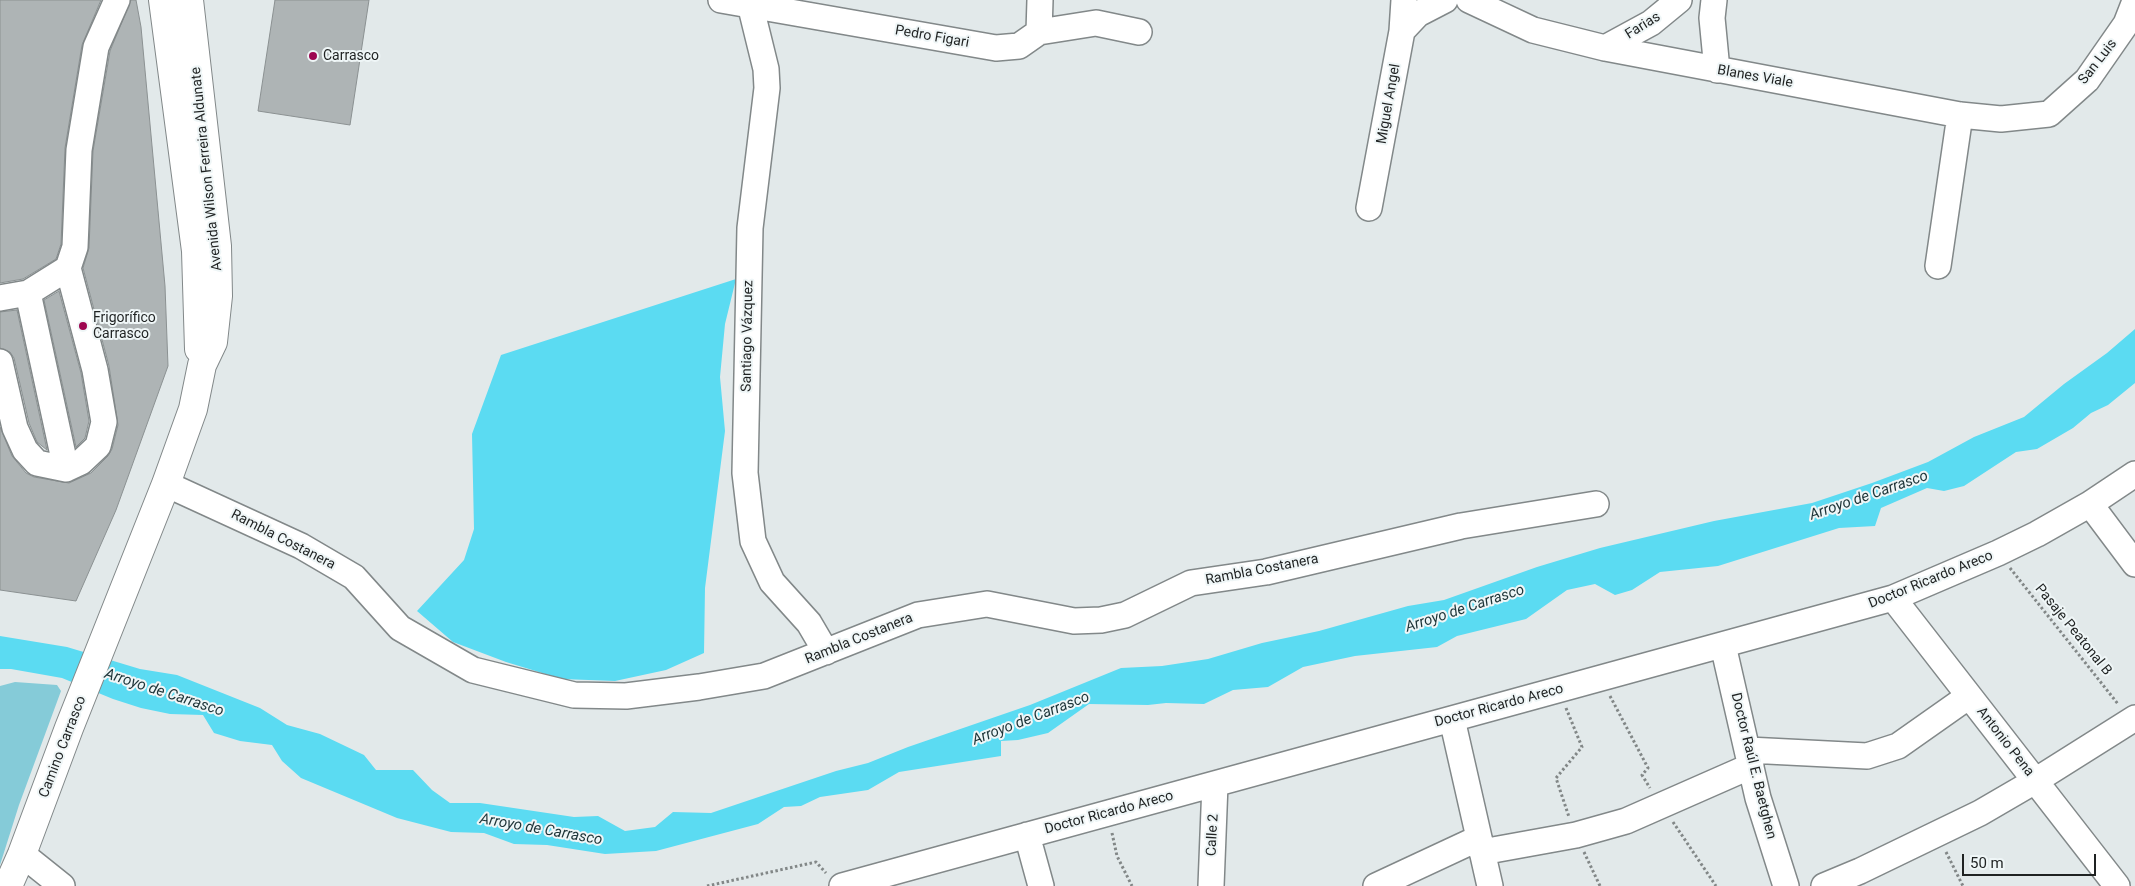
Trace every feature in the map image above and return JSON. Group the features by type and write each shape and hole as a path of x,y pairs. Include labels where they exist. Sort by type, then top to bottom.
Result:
{"main road":[{"name":"Avenida Wilson Ferreira Aldunate","path":"163,0 196,251 198,342 202,365"},
{"name":"Avenida Wilson Ferreira Aldunate","path":"118,609 193,409 202,365 213,342 218,296 217,246 189,0"},
{"name":"Camino Carrasco","path":"8,886 22,854 69,728 118,609"}],"street":[{"path":"0,362 15,428 25,450 37,463 66,468 81,462 98,446 104,422 95,370 68,268 75,247 79,150 96,47 117,0"},
{"name":"Pedro Figari","path":"721,0 749,2 996,48 1019,46 1039,32 1096,23 1139,32"},
{"path":"1039,32 1040,0"},
{"name":"Miguel Angel","path":"1369,208 1402,31 1404,0"},
{"path":"1402,31 1418,14 1445,0"},
{"name":"Blanes Viale","path":"1469,0 1533,30 1605,48 1960,115 2001,119 2049,114"},
{"name":"Farias","path":"1605,48 1651,23 1678,0"},
{"path":"1714,0 1712,18 1717,70"},
{"name":"San Luis","path":"2049,114 2086,80 2126,24 2135,1"},
{"name":"Santiago Vázquez","path":"749,2 766,68 767,88 750,228 745,473 753,541 772,582 809,622 826,652"},
{"path":"1938,266 1960,115"},
{"path":"0,298 28,293 68,268"},
{"path":"28,293 66,468"},
{"name":"Doctor Ricardo Areco","path":"835,880 1027,836 1893,598 1998,553 2090,504 2135,474"},
{"name":"Rambla Costanera","path":"166,484 301,546 354,576 400,628 473,670 574,695 626,696 764,676 918,615 986,604 1074,622 1101,620 1125,615 1191,583 1266,572 1461,526 1596,504"},
{"path":"2090,504 2135,564"},
{"name":"Antonio Pena","path":"1893,598 2117,886"},
{"name":"Doctor Raúl E. Baetghen","path":"1723,645 1770,839 1786,886"},
{"path":"1376,886 1480,845 1576,835 1626,822 1750,758 1867,756 1898,746 1969,696"},
{"path":"1452,719 1490,886"},
{"path":"1824,886 1860,871 1980,812 2036,781 2133,719"},
{"name":"Calle 2","path":"1211,886 1215,784"},
{"path":"1027,836 1041,886"},
{"path":"22,854 62,886"}],"path":[{"name":"Pasaje Peatonal B","path":"1998,553 2133,719"},
{"path":"1558,690 1582,746 1556,778 1576,835 1600,886"},
{"path":"1108,813 1117,856 1132,886"},
{"path":"1936,834 1963,886"},
{"path":"708,886 816,862 835,880"}],"shaded area":[{"path":"15,682 57,685 61,691 19,805 0,865 0,686"}],"water":[{"path":"736,279 725,324 720,377 725,431 705,588 704,653 666,670 615,681 562,679 506,662 453,642 417,611 464,560 474,529 472,434 501,355"},
{"name":"Arroyo de Carrasco","path":"2135,329 2135,383 2108,405 2091,413 2073,428 2037,449 2016,452 1964,486 1944,491 1927,488 1881,508 1875,526 1839,528 1718,566 1660,572 1632,590 1615,595 1595,584 1567,590 1526,619 1457,636 1437,647 1355,656 1303,667 1268,687 1233,690 1204,704 1089,704 1048,733 1018,740 1001,741 1001,756 899,772 868,790 820,797 801,806 784,807 758,824 656,851 605,854 547,845 514,844 484,833 451,832 397,818 301,778 282,761 272,745 240,741 214,733 203,715 170,714 141,708 113,699 62,678 11,669 0,669 0,636 67,647 140,669 177,675 260,708 287,725 320,734 364,755 376,770 413,770 432,790 450,803 480,803 574,817 598,816 625,831 655,827 673,812 711,813 836,771 868,763 908,747 1030,705 1121,668 1162,666 1208,659 1262,643 1319,631 1408,606 1444,600 1537,567 1600,548 1714,521 1812,503 1872,483 1928,462 1974,437 2024,417"}],"building":[{"path":"0,0 101,0 82,45 65,148 61,244 56,259 23,279 0,283"},
{"path":"131,0 136,0 141,27 165,286 168,366 116,510 76,601 0,590 0,427 12,456 26,473 34,477 69,483 91,473 108,456 112,449 118,425 109,366 83,268 89,248 93,151 110,51"},
{"name":"Carrasco","path":"275,0 369,0 350,125 258,111"},
{"path":"59,291 81,373 89,421 85,438 76,447 44,300"},
{"path":"17,310 47,450 37,442 29,423 14,358 10,352 0,348 0,312"}],"place":[{"name":"Carrasco","path":"313,56"},
{"name":"Frigorífico Carrasco","path":"83,326"}]}
